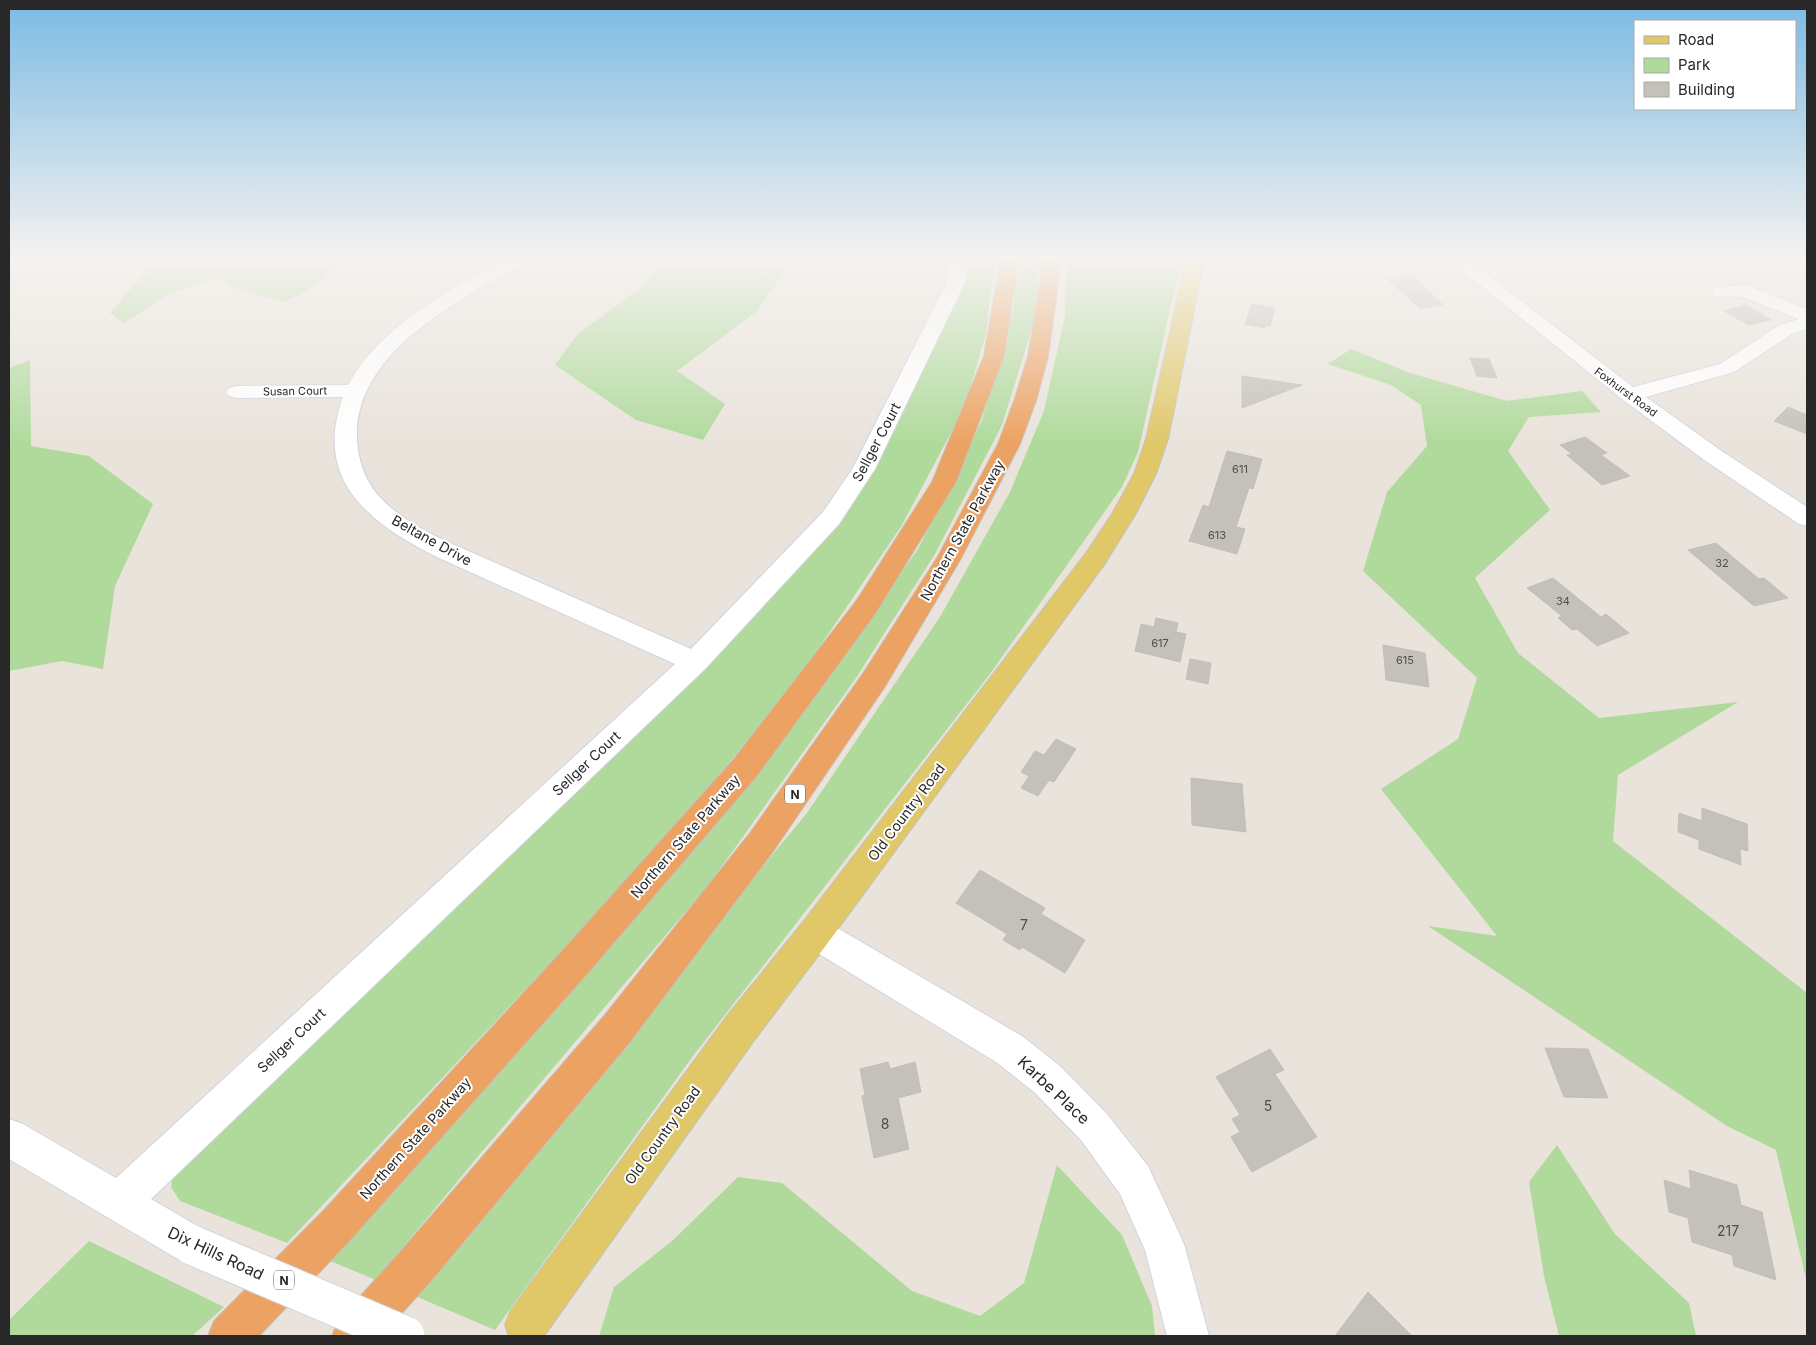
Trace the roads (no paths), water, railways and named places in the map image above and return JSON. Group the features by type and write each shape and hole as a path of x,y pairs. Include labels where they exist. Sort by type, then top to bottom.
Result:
{"highway":[{"name":"Northern State Parkway","path":"229,1336 345,1216 575,962 745,768 866,607 944,482 994,356 1000,319"},
{"name":"Northern State Parkway","path":"353,1336 416,1266 617,1029 761,843 884,664 948,560 1009,444 1026,398 1038,356 1044,319"}],"main road":[{"name":"Old Country Road","path":"526,1325 700,1083 815,933 1095,559 1123,515 1145,474 1157,439 1183,319"}],"street":[{"name":"Beltane Drive","path":"424,319 398,338 369,367 354,391 345,434 350,470 367,498 398,524 443,550 695,662"},
{"name":"Sellger Court","path":"119,1202 695,662 831,518 864,469 938,319"},
{"name":"Foxhurst Road","path":"1530,319 1628,395 1807,518"},
{"path":"1628,395 1727,368 1785,330 1807,324"},
{"name":"Susan Court","path":"236,392 354,391"},
{"name":"Karbe Place","path":"815,933 1009,1049 1047,1080 1094,1127 1134,1180 1165,1247 1188,1336"},
{"name":"Dix Hills Road","path":"9,1138 192,1245 405,1336"}]}
